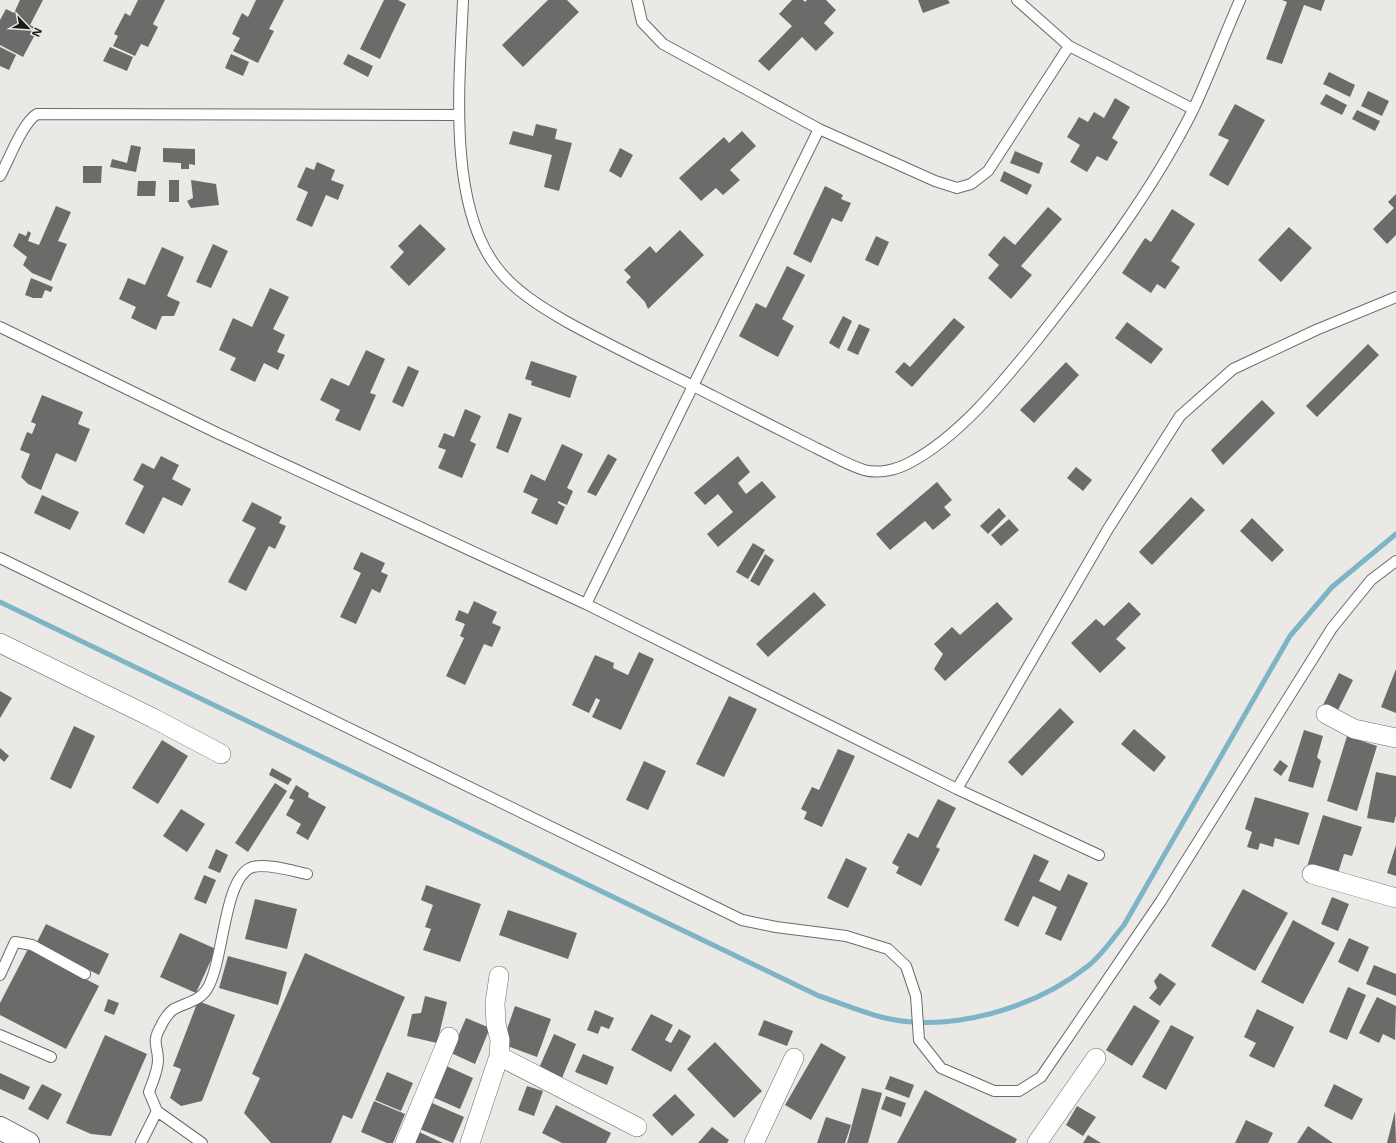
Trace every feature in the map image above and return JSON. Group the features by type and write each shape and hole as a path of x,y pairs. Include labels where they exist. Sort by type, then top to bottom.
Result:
{"main road":[{"path":"0,1128 28,1143"}],"street":[{"path":"0,643 153,718 221,754"},
{"path":"1326,714 1354,729 1396,738"},
{"path":"1312,874 1396,898"},
{"path":"470,1143 499,1056 500,1040 496,1024 495,1003 499,976"},
{"path":"404,1143 449,1036"},
{"path":"499,1056 637,1126"},
{"path":"754,1143 794,1058"},
{"path":"1037,1143 1096,1058"}],"lane":[{"path":"463,0 458,115 466,188 470,212 480,239 495,266 515,287 546,309 638,360 789,435 866,470 886,471 908,464 941,442 1010,374 1074,294 1126,221 1165,159 1193,109 1240,0"},
{"path":"637,0 642,22 663,44 819,129 935,181 957,188 971,184 988,171 1069,46"},
{"path":"1017,0 1069,46 1193,109"},
{"path":"0,176 28,122 37,114 458,115"},
{"path":"586,604 819,129"},
{"path":"958,789 1108,529 1180,416 1233,369 1316,330 1396,297"},
{"path":"0,327 217,433 586,604 958,789 1099,855"},
{"path":"0,558 742,920 776,928 846,936 888,949 906,966 916,996 919,1040 941,1068 994,1091 1019,1092 1041,1077 1161,901 1332,628 1371,580 1396,561"},
{"path":"202,1143 157,1111 148,1092 155,1075 158,1060 154,1041 161,1025 173,1010 196,999 207,989 216,965 233,890 241,876 251,868 266,866 307,874"},
{"path":"0,975 15,942 32,945 85,974"},
{"path":"0,1035 52,1057"},
{"path":"141,1143 157,1111"}],"building":[{"path":"20,0 43,0 30,25 38,29 23,57 0,45 0,20 6,9 14,13"},
{"path":"138,0 165,0 153,24 158,27 148,47 141,44 135,56 113,46 118,36 114,34 125,13 130,16"},
{"path":"256,0 284,0 269,29 274,31 258,63 233,51 240,38 232,34 242,13 248,17"},
{"path":"384,0 398,0 406,4 380,59 360,49"},
{"path":"548,0 567,0 579,12 523,67 502,45"},
{"path":"792,0 803,0 805,2 807,0 826,0 836,10 824,23 834,33 816,51 802,37 769,71 758,61 792,26 779,14"},
{"path":"918,0 948,0 950,3 923,13"},
{"path":"1282,0 1325,0 1321,11 1304,5 1282,64 1266,59 1287,2"},
{"path":"0,47 16,55 9,70 0,66"},
{"path":"110,47 133,57 127,71 103,61"},
{"path":"231,54 249,62 243,76 225,68"},
{"path":"348,54 373,66 368,77 343,64"},
{"path":"1329,72 1355,85 1350,97 1323,84"},
{"path":"1368,91 1389,101 1382,116 1361,106"},
{"path":"1326,94 1347,105 1342,115 1320,104"},
{"path":"1115,98 1130,107 1112,138 1118,142 1107,161 1097,156 1087,172 1070,162 1080,145 1067,137 1079,117 1088,122 1094,112 1104,118"},
{"path":"1235,104 1265,120 1228,186 1209,175 1229,140 1218,135"},
{"path":"1357,110 1380,121 1375,131 1352,119"},
{"path":"536,124 557,129 555,139 572,143 559,191 544,187 552,155 509,144 513,131 533,136"},
{"path":"742,131 756,146 730,170 740,180 723,195 716,188 701,201 679,178 724,137 729,143"},
{"path":"131,145 141,147 136,172 110,167 112,159 127,163"},
{"path":"163,148 195,149 195,165 189,164 189,169 181,169 181,163 163,162"},
{"path":"620,148 633,155 621,178 609,171"},
{"path":"1015,151 1043,163 1039,174 1010,163"},
{"path":"317,162 335,170 331,180 344,185 338,200 326,195 312,227 296,220 308,192 297,187 306,167 314,170"},
{"path":"83,166 102,166 101,183 83,183"},
{"path":"1004,171 1032,185 1027,195 1000,181"},
{"path":"169,180 179,180 179,202 169,202"},
{"path":"191,180 216,184 219,205 191,208 187,201 193,198"},
{"path":"138,181 156,181 155,196 137,196"},
{"path":"825,186 843,195 841,199 851,203 842,222 832,218 811,263 793,254"},
{"path":"1396,194 1396,235 1387,244 1373,229 1394,208 1388,202"},
{"path":"56,206 71,212 58,241 67,244 51,281 32,273 23,265 27,257 13,246 19,233 26,236 28,231 31,233 28,241 39,245"},
{"path":"1048,207 1062,219 1021,266 1032,275 1011,299 988,278 999,265 988,255 1004,236 1015,245"},
{"path":"1172,209 1195,224 1171,261 1180,267 1165,289 1157,284 1151,293 1122,273 1145,238 1151,242"},
{"path":"420,224 446,249 409,286 390,267 404,252 398,246"},
{"path":"1289,227 1312,248 1281,282 1258,260"},
{"path":"680,230 704,255 648,309 645,302 626,282 631,277 624,270 650,246 656,253"},
{"path":"876,236 889,242 878,266 865,260"},
{"path":"213,244 228,251 211,288 196,282"},
{"path":"162,247 184,257 167,296 180,302 174,316 162,316 156,330 131,318 136,307 119,299 128,278 145,285"},
{"path":"787,266 805,275 782,319 794,326 778,357 739,336 756,303 766,308"},
{"path":"31,278 53,287 51,292 45,290 42,298 33,298 25,295"},
{"path":"270,288 289,297 273,329 285,335 277,352 285,355 278,370 264,363 255,382 230,370 236,358 219,350 233,318 252,327"},
{"path":"843,316 852,321 839,349 829,343"},
{"path":"954,318 965,327 912,387 895,372 904,362 910,367"},
{"path":"1127,322 1163,349 1151,364 1115,338"},
{"path":"859,324 870,329 858,355 847,350"},
{"path":"1368,344 1379,355 1317,417 1306,406"},
{"path":"366,350 385,359 370,393 376,395 360,431 335,420 340,410 320,400 331,378 349,386"},
{"path":"531,361 577,376 570,398 531,385 532,381 525,379"},
{"path":"1066,362 1079,375 1034,423 1020,410"},
{"path":"408,366 419,371 403,407 392,402"},
{"path":"42,395 83,412 78,424 90,429 76,462 56,453 41,490 28,484 21,477 30,454 20,450 27,432 32,434 36,424 31,422"},
{"path":"1262,400 1275,413 1223,465 1211,450"},
{"path":"465,409 481,416 470,441 476,444 462,478 438,468 446,450 438,447 444,433 454,437"},
{"path":"509,413 522,418 508,453 496,448"},
{"path":"562,444 583,454 567,488 573,491 567,505 558,501 558,503 565,507 557,525 531,513 538,499 523,492 531,474 545,481"},
{"path":"608,454 617,459 596,496 587,492"},
{"path":"161,456 179,465 172,479 191,489 182,506 163,497 144,534 125,524 144,486 133,480 142,463 154,469"},
{"path":"738,456 750,472 738,483 746,494 762,481 776,497 718,547 707,534 733,512 718,494 705,505 694,493"},
{"path":"1076,467 1092,480 1083,491 1067,478"},
{"path":"937,482 952,500 944,507 951,515 933,530 925,521 890,550 876,534"},
{"path":"42,495 79,512 70,530 34,513"},
{"path":"1191,497 1205,510 1152,565 1139,552"},
{"path":"252,502 282,517 279,523 286,526 275,549 269,546 246,591 228,582 256,528 242,521"},
{"path":"999,508 1006,516 988,534 980,526"},
{"path":"1252,518 1284,550 1272,562 1240,531"},
{"path":"1009,519 1019,530 1001,546 991,535"},
{"path":"753,543 765,550 748,579 736,572"},
{"path":"361,552 385,563 381,572 388,575 380,593 372,589 356,624 340,617 361,573 353,569"},
{"path":"765,554 774,560 759,586 750,581"},
{"path":"814,592 826,605 768,657 756,644"},
{"path":"474,601 497,612 492,623 501,627 492,647 484,644 465,685 446,676 464,638 460,636 465,624 455,620 459,610 468,614"},
{"path":"997,602 1013,619 945,681 934,669 943,654 934,644 952,627 960,635"},
{"path":"1129,602 1141,614 1116,639 1126,648 1100,673 1071,643 1096,619 1104,626"},
{"path":"639,652 654,659 621,730 592,717 600,700 596,698 589,713 572,705 595,655 614,663 613,668 628,675"},
{"path":"1396,669 1396,713 1381,707"},
{"path":"1339,673 1353,680 1334,718 1320,711"},
{"path":"0,691 12,698 0,718"},
{"path":"729,696 757,709 724,777 696,764"},
{"path":"1060,708 1074,722 1022,776 1008,762"},
{"path":"74,726 95,736 71,789 50,779"},
{"path":"1134,729 1166,757 1154,772 1121,744"},
{"path":"1304,730 1323,736 1317,757 1321,761 1313,788 1288,781"},
{"path":"1347,736 1377,746 1357,811 1327,801"},
{"path":"162,740 188,756 158,804 132,788"},
{"path":"0,748 9,756 4,762 0,758"},
{"path":"838,749 855,756 822,827 804,819 807,812 801,809 812,787 819,790"},
{"path":"1280,760 1288,766 1281,776 1273,770"},
{"path":"644,761 666,771 648,810 626,800"},
{"path":"272,768 292,779 288,785 269,775"},
{"path":"1376,772 1396,776 1396,815 1394,823 1367,818"},
{"path":"275,783 287,791 248,852 235,843"},
{"path":"296,785 309,793 308,797 326,807 308,840 296,833 301,824 286,815 294,800 289,798"},
{"path":"1255,797 1309,813 1299,845 1275,838 1273,847 1260,843 1258,850 1247,847 1252,832 1245,829"},
{"path":"938,799 956,808 936,847 940,849 921,886 896,873 899,867 892,863 908,833 918,838"},
{"path":"181,809 205,824 187,852 163,836"},
{"path":"1323,815 1362,827 1352,856 1344,854 1338,873 1306,870"},
{"path":"1396,845 1396,876 1387,873"},
{"path":"216,849 228,855 220,873 208,868"},
{"path":"1034,854 1049,861 1039,881 1060,891 1068,874 1088,883 1061,941 1045,934 1057,907 1033,896 1018,927 1004,920"},
{"path":"846,858 867,868 848,908 827,898"},
{"path":"204,875 216,880 206,904 194,899"},
{"path":"426,885 481,904 460,962 423,950 431,929 425,927 433,905 421,900"},
{"path":"1243,889 1288,913 1255,971 1211,946"},
{"path":"1332,897 1349,904 1338,931 1321,924"},
{"path":"255,899 297,909 287,949 245,939"},
{"path":"508,910 577,933 568,959 499,935"},
{"path":"1293,920 1335,943 1303,1004 1261,982"},
{"path":"46,924 109,954 99,975 36,944"},
{"path":"180,933 216,949 196,993 160,977"},
{"path":"1349,938 1369,947 1358,972 1338,962"},
{"path":"28,949 99,986 66,1049 0,1015 0,1003"},
{"path":"305,953 405,997 352,1119 343,1115 331,1143 271,1143 244,1113 260,1078 252,1074"},
{"path":"228,956 287,972 278,1005 219,988"},
{"path":"1374,965 1396,974 1396,996 1366,984"},
{"path":"1160,973 1176,984 1160,1006 1149,998 1157,988 1154,981"},
{"path":"1348,987 1366,995 1347,1040 1329,1032"},
{"path":"425,996 447,1002 437,1043 407,1036 412,1014 421,1013"},
{"path":"1377,997 1396,1006 1395,1040 1383,1034 1379,1043 1359,1033"},
{"path":"108,999 119,1003 114,1015 104,1011"},
{"path":"198,1001 235,1015 202,1101 181,1106 170,1098 181,1069 173,1066"},
{"path":"1134,1005 1160,1021 1132,1066 1106,1050"},
{"path":"515,1006 551,1019 537,1057 502,1044"},
{"path":"1257,1009 1294,1027 1274,1068 1249,1056 1256,1043 1244,1037"},
{"path":"595,1010 614,1018 609,1029 601,1026 598,1034 587,1030"},
{"path":"651,1014 673,1025 665,1040 671,1043 679,1029 691,1036 671,1072 631,1050"},
{"path":"466,1018 490,1028 475,1064 451,1053"},
{"path":"764,1020 793,1031 787,1046 758,1035"},
{"path":"1171,1025 1194,1037 1166,1090 1142,1077"},
{"path":"554,1034 576,1044 562,1078 539,1068"},
{"path":"105,1035 147,1054 111,1136 91,1134 66,1123"},
{"path":"715,1042 762,1091 734,1118 687,1069"},
{"path":"821,1043 846,1057 811,1120 785,1105"},
{"path":"583,1054 614,1067 607,1085 575,1072"},
{"path":"442,1064 473,1078 460,1109 428,1095"},
{"path":"387,1072 413,1083 401,1111 375,1100"},
{"path":"0,1073 30,1087 24,1100 0,1089"},
{"path":"890,1076 914,1085 909,1098 885,1089"},
{"path":"42,1084 62,1094 48,1120 28,1109"},
{"path":"1334,1084 1363,1099 1352,1120 1324,1106"},
{"path":"527,1086 543,1091 534,1116 518,1110"},
{"path":"862,1088 882,1093 868,1143 847,1143"},
{"path":"925,1090 1017,1139 1015,1143 897,1143"},
{"path":"675,1094 695,1115 672,1136 652,1115"},
{"path":"886,1096 906,1103 901,1117 881,1109"},
{"path":"374,1101 405,1114 393,1143 387,1143 361,1132"},
{"path":"432,1103 464,1117 453,1143 420,1129"},
{"path":"556,1105 611,1133 606,1143 562,1143 542,1133"},
{"path":"1077,1106 1096,1117 1083,1136 1066,1125"},
{"path":"1395,1111 1396,1143 1387,1143"},
{"path":"826,1117 851,1125 845,1143 817,1143"},
{"path":"1246,1120 1273,1133 1268,1143 1235,1143"},
{"path":"1308,1126 1333,1143 1297,1143"},
{"path":"712,1127 729,1140 727,1143 698,1143"},
{"path":"419,1132 443,1143 414,1143"},
{"path":"1088,1135 1101,1143 1083,1143"}],"waterway":[{"path":"0,602 819,996 860,1011 885,1018 911,1022 938,1022 965,1019 1018,1005 1067,981 1098,957 1124,925 1290,636 1332,587 1396,534"}]}
